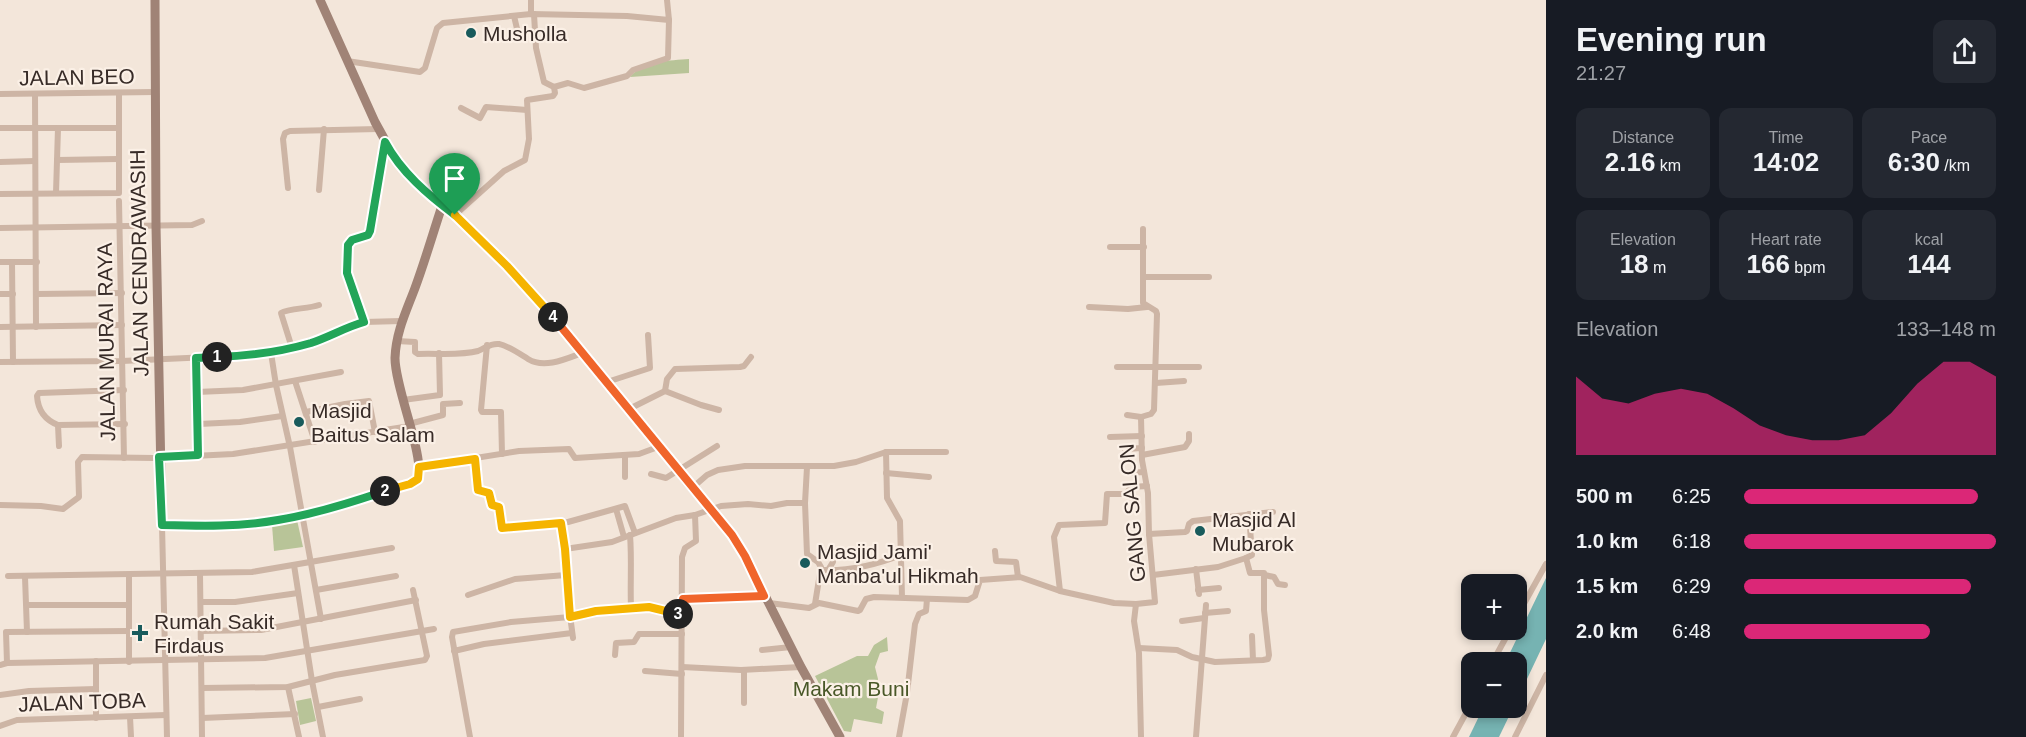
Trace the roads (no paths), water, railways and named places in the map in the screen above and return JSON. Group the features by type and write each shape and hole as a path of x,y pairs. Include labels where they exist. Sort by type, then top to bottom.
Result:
{"street":[{"name":"JALAN CENDRAWASIH","path":"155,0 159,457 162,525"},
{"path":"320,0 347,61 367,97 378,129 402,167 442,206 455,215 545,307 677,471 732,535 840,737"},
{"path":"531,0 536,48 544,82 554,87 568,83 584,88 627,76 633,70 668,58 667,0"},
{"path":"347,61 423,71 439,25 442,23 533,14 627,16 669,20"},
{"path":"514,16 518,33"},
{"path":"455,215 504,171 525,160 529,139 528,100 553,96 554,87"},
{"name":"JALAN BEO","path":"0,94 155,92"},
{"path":"0,194 119,193 119,93"},
{"path":"35,94 36,327"},
{"path":"461,108 480,118 484,107 527,110"},
{"path":"56,193 58,128"},
{"path":"0,129 118,128"},
{"path":"319,190 324,129"},
{"path":"288,188 284,136 290,131 378,129"},
{"path":"364,322 347,273 348,245 352,240 368,235 370,231 385,142"},
{"path":"57,159 118,159"},
{"path":"0,162 35,161"},
{"name":"JALAN MURAI RAYA","path":"119,201 124,458"},
{"path":"166,737 162,525 238,525 302,515 343,505 410,484 418,479 419,467 396,363 397,341 401,321 415,288 442,206"},
{"path":"0,228 192,225 202,221"},
{"name":"GANG SALON","path":"683,599 767,600 809,608 819,603 858,611 867,599 902,597 968,600 975,596 980,580 1018,577 1059,591 1114,603 1155,602 1149,534 1148,486 1142,451 1142,417 1154,412 1157,314 1153,308 1143,303 1143,229"},
{"path":"1110,247 1144,247"},
{"path":"0,262 37,262"},
{"path":"12,262 13,362"},
{"path":"1144,277 1209,277"},
{"path":"37,294 122,293"},
{"path":"0,294 13,294"},
{"path":"292,348 282,313 286,310 319,305"},
{"path":"1089,307 1128,309 1148,307"},
{"path":"0,362 158,360 271,353 326,337 364,322 401,321"},
{"path":"0,327 122,326"},
{"path":"607,382 650,368 648,335"},
{"path":"397,341 415,342 418,354 474,351 481,350 487,345 499,344 530,360 542,363 582,353"},
{"path":"487,345 481,410 482,412 501,412 502,454"},
{"path":"271,353 321,619"},
{"path":"403,400 440,395 439,353"},
{"path":"665,392 667,380 675,369 742,367 751,357"},
{"path":"196,358 198,455"},
{"path":"1117,367 1199,367"},
{"path":"197,392 243,390 341,372"},
{"path":"295,381 315,442"},
{"path":"1156,383 1184,381"},
{"path":"124,390 39,393 37,401 46,420 58,425 125,424"},
{"path":"629,409 665,392 719,410"},
{"path":"306,412 369,401 375,432"},
{"path":"0,505 40,506 55,509 68,507 79,497 78,462 82,457 124,458 233,454 290,447 409,425 443,415 443,404 460,403"},
{"path":"1127,415 1142,417"},
{"path":"199,424 240,422 282,416"},
{"path":"58,425 59,446"},
{"path":"1125,449 1142,451 1185,447 1189,441 1189,434"},
{"path":"1110,437 1142,436"},
{"path":"651,474 664,478 717,446"},
{"path":"419,467 552,449 571,450 575,458 642,453 658,447"},
{"path":"692,488 707,475 718,470 745,466 807,467 848,464 886,452 946,452"},
{"path":"886,452 887,498 899,520 902,597"},
{"path":"625,455 625,477"},
{"path":"475,459 478,490 489,493 492,505 499,507 502,528 561,523 627,507 632,558 629,579 632,609"},
{"path":"807,467 805,503 807,554 825,570"},
{"path":"1127,473 1144,472"},
{"path":"886,473 929,477"},
{"path":"1059,591 1054,537 1059,525 1105,523 1107,494 1126,494 1131,487 1148,486"},
{"path":"565,549 612,542 676,518 729,505 771,506 805,503"},
{"path":"616,509 630,535"},
{"path":"1149,534 1185,532 1193,521 1273,512"},
{"path":"1153,575 1218,567 1252,555 1249,514"},
{"path":"681,737 682,554 685,548 696,541 695,515"},
{"path":"454,651 484,644 572,636 561,523"},
{"path":"8,576 252,572 392,548"},
{"path":"815,604 825,570 833,562 833,551"},
{"path":"995,551 996,561 1016,562 1018,577"},
{"path":"825,570 885,562 901,555"},
{"path":"1246,558 1250,573 1263,572 1265,575 1274,577 1278,584 1285,585"},
{"path":"1527,598 1546,564"},
{"path":"294,565 321,736"},
{"path":"1196,569 1199,592 1219,588"},
{"path":"200,574 202,737"},
{"path":"129,575 129,662"},
{"path":"468,595 515,579 566,575"},
{"path":"1139,648 1177,650 1203,660 1268,659 1264,610 1265,575"},
{"path":"316,590 396,576"},
{"path":"26,577 27,632"},
{"path":"202,688 288,687 427,658 413,590"},
{"path":"201,602 252,600 298,593"},
{"path":"899,737 915,624 919,614 926,611 927,599"},
{"path":"201,631 261,630 416,600"},
{"path":"1136,604 1134,627 1139,648 1141,737"},
{"path":"27,605 128,605"},
{"path":"470,737 454,651 453,632 511,622 570,617 596,611 655,607 682,615"},
{"path":"1182,621 1205,612 1228,611"},
{"path":"1196,737 1205,612"},
{"path":"129,631 6,633 4,664 265,658 434,629"},
{"path":"615,655 616,643 634,642 639,634 682,634"},
{"path":"1252,636 1253,660"},
{"path":"762,650 791,647"},
{"path":"96,661 96,718"},
{"path":"645,671 801,667"},
{"path":"744,670 744,703"},
{"path":"1515,737 1546,675"},
{"path":"288,687 299,737"},
{"path":"0,695 29,691 96,689"},
{"path":"318,707 360,699"},
{"path":"202,718 295,714"},
{"name":"JALAN TOBA","path":"0,726 17,720 166,715"},
{"path":"130,717 131,737"},
{"path":"1453,737 1463,718"}],"water":[{"path":"1546,578 1546,639 1527,679 1527,652 1510,652 1516,640 1527,640 1527,617"},
{"path":"1478,718 1508,718 1499,737 1469,737"}],"place":[{"name":"Musholla","path":"471,33"},
{"name":"Masjid Baitus Salam","path":"299,422"},
{"name":"Masjid Al Mubarok","path":"1200,531"},
{"name":"Masjid Jami' Manba'ul Hikmah","path":"805,563"},
{"name":"Rumah Sakit Firdaus","path":"140,633"}],"park label":[{"name":"Makam Buni","path":"851,688"}]}
